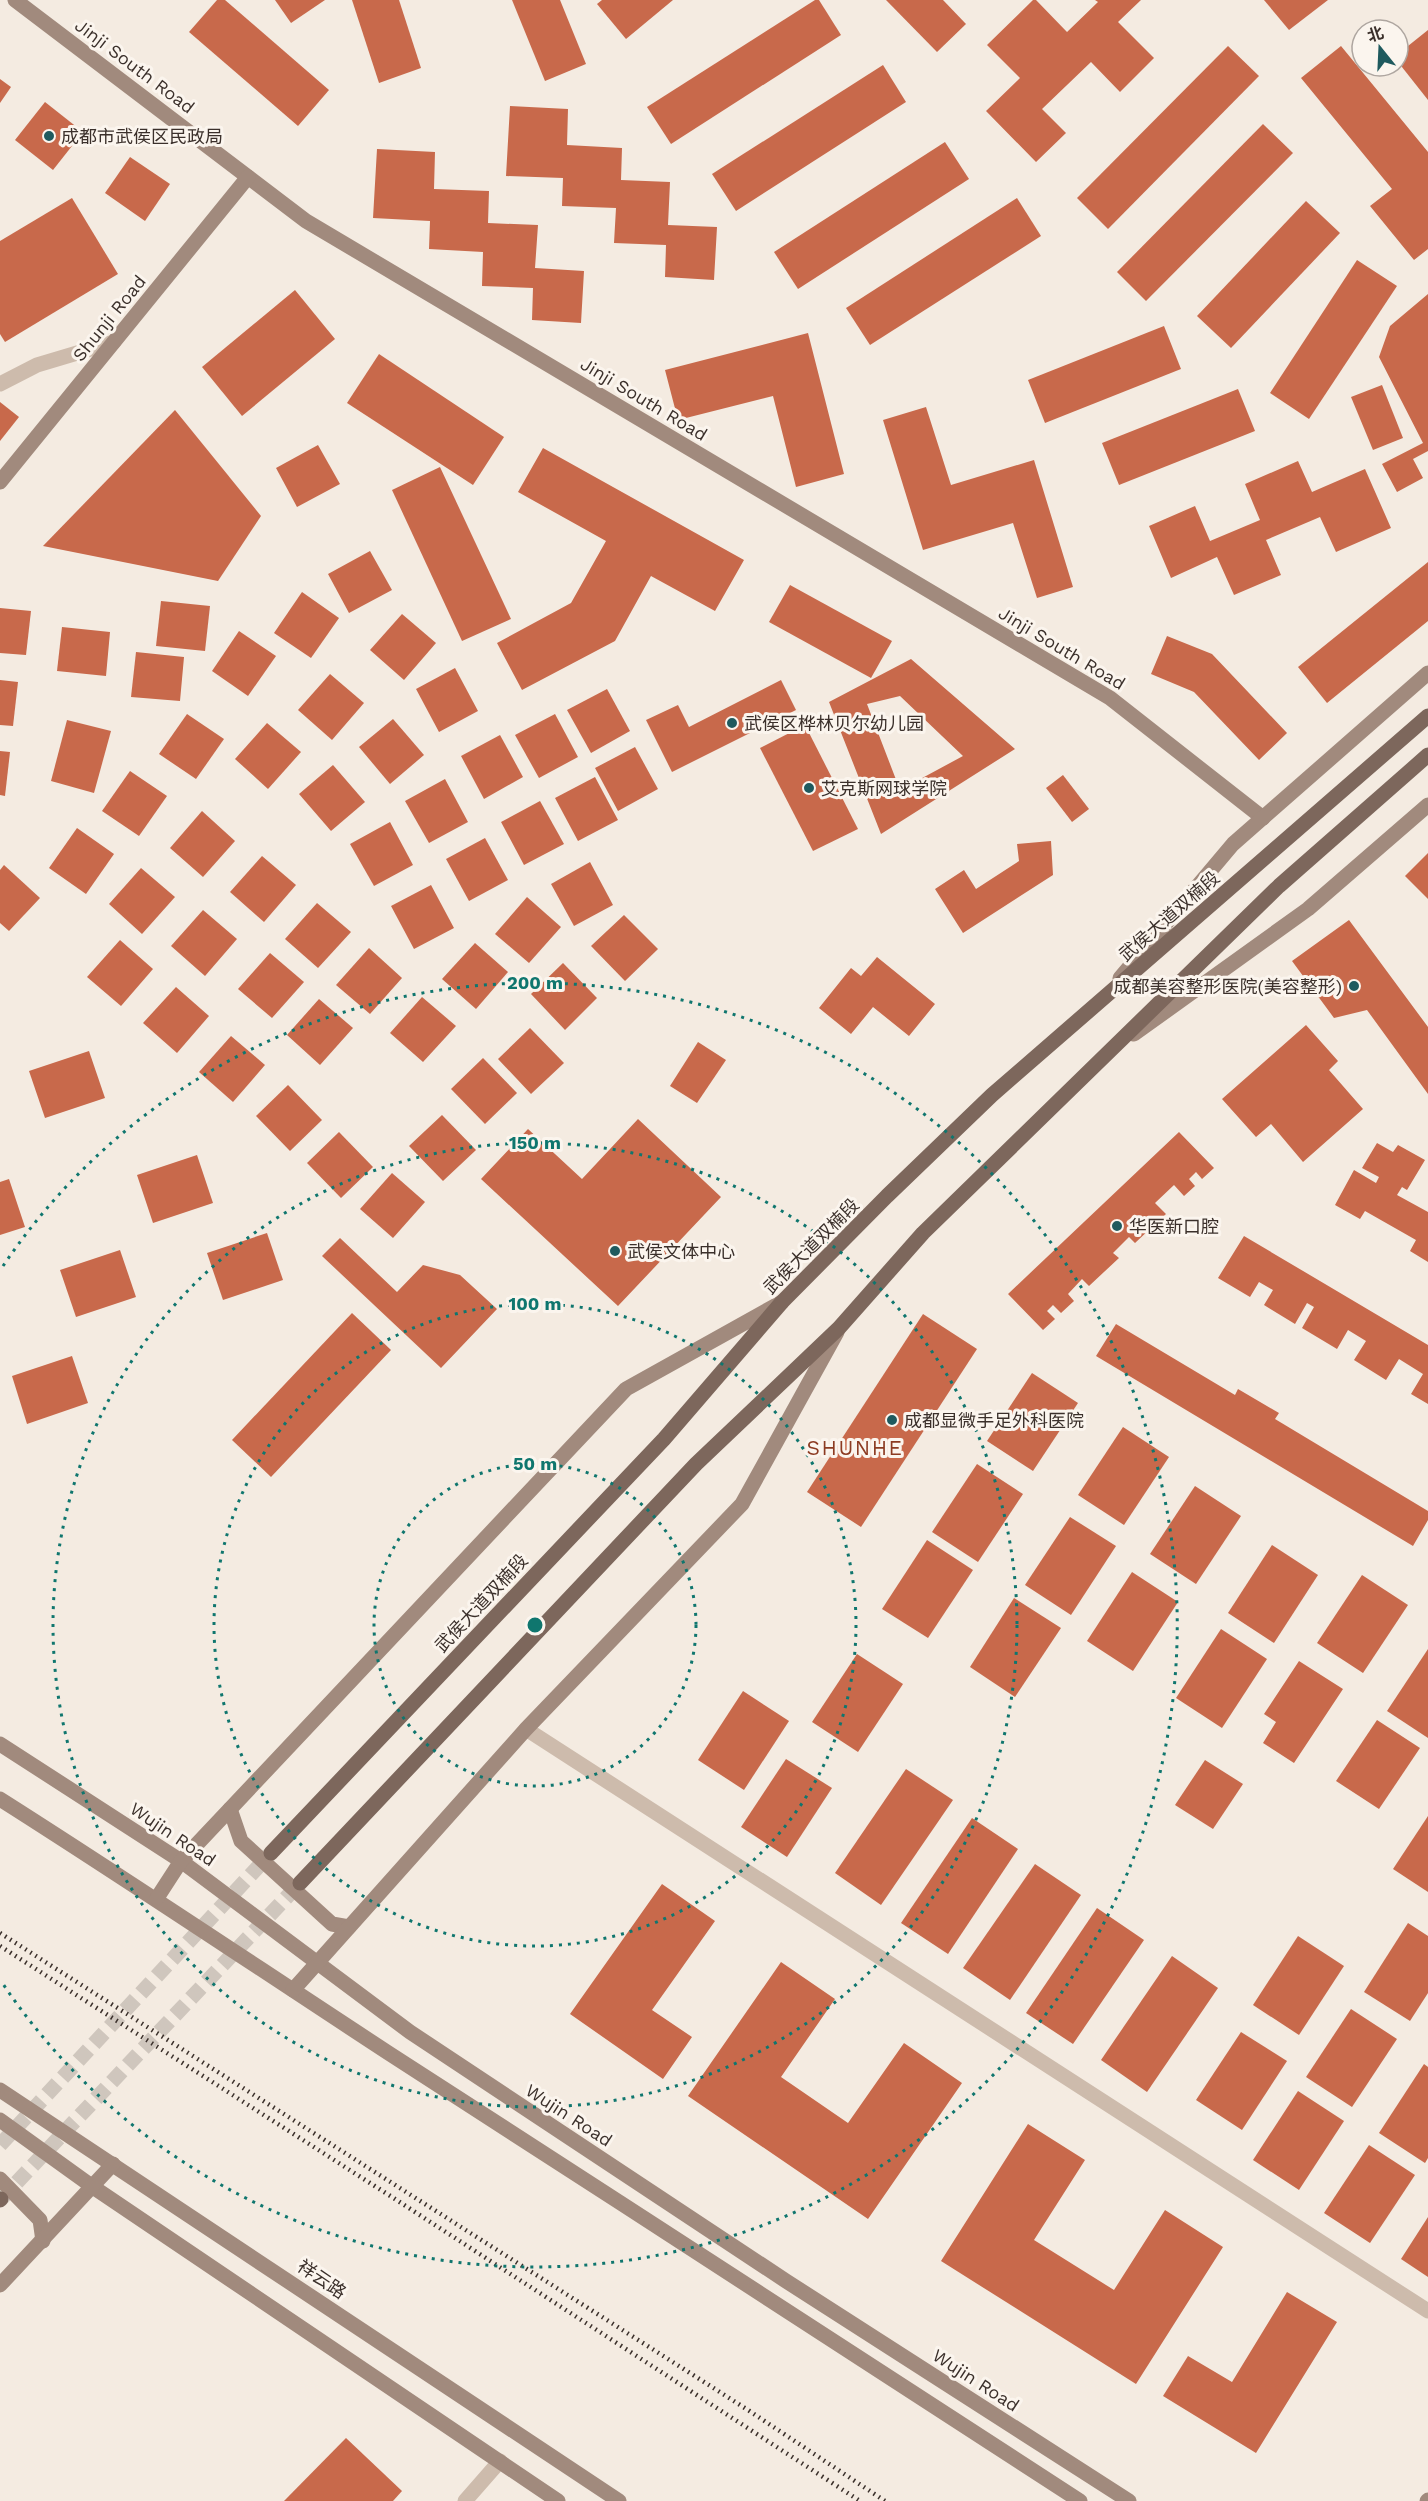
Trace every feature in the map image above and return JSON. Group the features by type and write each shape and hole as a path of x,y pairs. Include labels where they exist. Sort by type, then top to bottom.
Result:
{"main road":[{"name":"武侯大道双楠段","path":"271,1853 664,1439 782,1302 992,1095 1428,716"},
{"path":"300,1883 696,1464 839,1328 923,1233 1279,886 1428,755"}],"street":[{"name":"Jinji South Road","path":"15,0 306,221 1110,698 1263,818"},
{"name":"Shunji Road","path":"0,482 248,177"},
{"path":"0,384 37,365 114,342"},
{"path":"1101,1000 1233,844 1428,672"},
{"path":"1112,1050 1308,909 1428,805"},
{"path":"157,1898 181,1861 626,1389 782,1302"},
{"path":"293,1990 316,1961 526,1729 742,1504 839,1328"},
{"path":"526,1729 1428,2311"},
{"name":"Wujin Road","path":"0,1743 181,1861 420,2039 786,2281 1129,2501"},
{"path":"0,1799 157,1898 293,1990 1080,2501"},
{"path":"230,1809 241,1841 332,1924 349,1927"},
{"name":"祥云路","path":"0,2091 619,2501"},
{"path":"0,2120 93,2187 558,2501"},
{"path":"0,2285 113,2164"},
{"path":"0,2179 40,2220 43,2241"},
{"path":"465,2501 500,2461"}],"building":[{"path":"217,0 225,0 329,90 298,126 189,32"},
{"path":"275,0 325,0 291,23"},
{"path":"352,0 399,0 421,68 379,83"},
{"path":"512,0 560,0 586,64 545,81"},
{"path":"602,0 673,0 626,39 597,4"},
{"path":"815,0 819,0 841,35 671,144 647,107"},
{"path":"886,0 943,0 966,24 937,52"},
{"path":"1033,0 1036,0 1067,32 1098,2 1095,0 1141,0 1118,22 1154,58 1120,92 1091,62 1042,109 1066,133 1036,162 986,111 1020,78 987,45"},
{"path":"1264,0 1328,0 1289,30"},
{"path":"1428,30 1428,100 1410,77 1410,44"},
{"path":"1228,46 1259,76 1108,229 1077,198"},
{"path":"1341,46 1350,57 1350,78 1367,78 1428,152 1428,249 1414,260 1370,206 1392,189 1301,78"},
{"path":"883,65 906,102 736,211 712,174"},
{"path":"0,79 11,87 0,103"},
{"name":"成都市武侯区民政局","path":"45,102 83,132 53,170 15,140"},
{"path":"510,106 568,109 567,145 622,148 621,180 670,182 668,225 717,227 714,280 665,277 666,245 614,243 616,208 562,206 563,178 506,176"},
{"path":"1263,124 1293,153 1146,301 1117,272"},
{"path":"945,142 969,179 798,289 774,252"},
{"path":"377,149 435,152 434,189 489,191 488,223 538,225 535,268 584,271 581,323 532,320 533,288 482,286 483,252 429,249 430,221 373,218"},
{"path":"130,157 170,184 145,221 105,193"},
{"path":"72,198 118,274 5,342 0,334 0,241"},
{"path":"1017,198 1041,236 870,345 846,308"},
{"path":"1306,201 1340,233 1231,348 1197,316"},
{"path":"1357,260 1397,286 1309,419 1270,393"},
{"path":"295,290 335,339 242,416 202,367"},
{"path":"1428,294 1428,451 1413,459 1423,478 1397,492 1382,464 1423,443 1379,357 1390,326"},
{"path":"1164,326 1181,369 1045,423 1028,380"},
{"path":"808,333 844,474 796,487 773,396 678,420 665,370"},
{"path":"379,354 504,437 473,485 347,403"},
{"path":"1382,385 1403,438 1373,450 1351,397"},
{"path":"1238,389 1255,431 1119,485 1102,443"},
{"path":"0,402 19,417 0,441"},
{"path":"926,407 951,485 1034,460 1073,587 1037,598 1013,523 923,550 883,420"},
{"path":"175,410 261,516 218,581 43,546"},
{"path":"318,445 340,484 297,507 276,468"},
{"path":"543,448 744,560 715,611 651,576 615,641 522,690 497,643 571,603 606,541 518,492"},
{"path":"1298,461 1312,492 1365,469 1391,528 1336,552 1320,517 1266,540 1281,575 1234,595 1217,557 1171,578 1149,526 1195,506 1210,541 1260,520 1245,484"},
{"path":"440,467 511,619 462,641 392,490"},
{"path":"370,551 392,590 349,613 328,574"},
{"path":"1428,562 1428,621 1327,703 1298,667"},
{"path":"790,585 892,641 871,678 769,622"},
{"path":"302,592 339,618 311,658 274,633"},
{"path":"161,601 210,606 205,651 156,646"},
{"path":"0,608 31,611 26,655 0,653"},
{"path":"402,614 436,643 404,680 370,650"},
{"path":"62,627 110,632 106,676 57,671"},
{"path":"239,631 276,656 248,696 212,671"},
{"path":"1167,636 1212,654 1287,733 1259,760 1194,692 1151,674"},
{"path":"136,652 184,657 180,701 131,697"},
{"path":"911,659 1015,749 881,834 829,702","holes":["900,696 963,756 900,790 867,704"]},
{"path":"455,668 478,711 439,732 416,689"},
{"path":"330,674 364,703 332,740 298,710"},
{"path":"0,680 18,682 13,726 0,725"},
{"name":"武侯区桦林贝尔幼儿园","path":"781,680 796,710 672,772 646,720 678,705 689,727"},
{"path":"607,689 630,731 591,753 567,710"},
{"path":"187,714 224,739 196,779 159,754"},
{"path":"555,714 578,757 539,778 515,735"},
{"path":"393,719 424,755 390,784 359,747"},
{"path":"67,720 111,731 94,793 51,781"},
{"path":"267,723 301,752 268,789 235,759"},
{"name":"艾克斯网球学院","path":"805,725 858,829 813,851 760,748"},
{"path":"500,735 523,777 484,799 461,756"},
{"path":"635,747 658,789 618,811 595,768"},
{"path":"0,751 10,752 5,796 0,795"},
{"path":"333,765 365,802 331,831 299,794"},
{"path":"130,771 167,796 139,836 102,811"},
{"path":"1063,775 1089,809 1072,822 1046,788"},
{"path":"595,777 618,820 578,841 555,798"},
{"path":"445,779 468,822 429,843 405,801"},
{"path":"540,801 564,844 524,865 501,822"},
{"path":"202,811 235,841 203,877 170,848"},
{"path":"390,822 413,865 374,886 350,844"},
{"path":"77,828 114,854 86,894 49,868"},
{"path":"485,838 508,880 469,901 446,859"},
{"path":"1051,841 1053,875 963,933 935,889 964,870 976,889 1019,861 1017,844"},
{"path":"1428,853 1428,899 1405,876"},
{"path":"262,856 296,885 264,922 230,892"},
{"path":"590,862 613,905 574,926 551,884"},
{"path":"4,865 40,898 9,931 0,923 0,870"},
{"path":"141,868 175,897 142,934 109,904"},
{"path":"431,885 454,928 414,949 391,906"},
{"path":"527,897 561,927 529,963 495,934"},
{"path":"317,903 351,932 318,968 285,939"},
{"path":"203,910 237,939 205,976 171,946"},
{"path":"624,915 658,949 625,981 591,946"},
{"name":"成都美容整形医院(美容整形)","path":"1349,920 1428,1027 1428,1094 1367,1010 1334,1018 1292,961"},
{"path":"120,940 153,969 121,1006 87,977"},
{"path":"475,943 508,972 476,1009 442,979"},
{"path":"369,948 402,978 370,1014 336,985"},
{"path":"270,953 304,982 272,1018 238,989"},
{"path":"877,957 935,1004 909,1036 873,1007 851,1034 819,1008 851,968 861,976"},
{"path":"563,963 597,998 565,1030 531,994"},
{"path":"176,987 209,1016 177,1053 143,1023"},
{"path":"422,997 456,1026 423,1062 390,1033"},
{"path":"319,999 353,1028 320,1065 287,1035"},
{"path":"1306,1025 1338,1061 1329,1070 1363,1109 1303,1162 1271,1124 1256,1137 1222,1099"},
{"path":"530,1028 564,1063 531,1094 498,1059"},
{"path":"231,1036 265,1065 233,1102 199,1072"},
{"path":"698,1042 726,1060 697,1103 670,1086"},
{"path":"89,1051 105,1098 45,1118 29,1071"},
{"path":"483,1058 517,1093 485,1124 451,1089"},
{"path":"288,1085 322,1120 290,1151 256,1116"},
{"path":"442,1115 476,1150 443,1181 409,1146"},
{"name":"武侯文体中心","path":"638,1119 721,1197 618,1306 481,1179 528,1129 582,1179"},
{"path":"339,1132 373,1167 341,1198 307,1163"},
{"name":"华医新口腔","path":"1179,1132 1214,1168 1202,1179 1196,1172 1189,1179 1195,1186 1184,1196 1174,1185 1155,1203 1166,1214 1135,1243 1129,1237 1113,1253 1119,1258 1089,1286 1082,1279 1068,1294 1074,1301 1061,1313 1053,1305 1047,1311 1055,1319 1043,1330 1008,1294"},
{"path":"1377,1143 1393,1152 1398,1145 1425,1160 1407,1190 1402,1187 1397,1195 1428,1212 1428,1262 1410,1251 1416,1240 1365,1211 1360,1219 1335,1205 1354,1170 1376,1183 1379,1177 1362,1168"},
{"path":"197,1155 213,1203 153,1223 137,1175"},
{"path":"392,1173 425,1202 393,1238 360,1209"},
{"path":"9,1179 25,1227 0,1235 0,1182"},
{"path":"267,1233 283,1280 223,1300 207,1253"},
{"path":"1244,1236 1428,1345 1428,1404 1411,1394 1423,1374 1399,1359 1386,1380 1354,1360 1366,1341 1348,1330 1337,1349 1302,1328 1314,1307 1307,1303 1295,1324 1264,1305 1273,1290 1259,1282 1250,1297 1218,1278"},
{"path":"340,1238 397,1292 423,1265 460,1275 497,1309 441,1368 322,1256"},
{"path":"120,1250 136,1297 76,1317 60,1270"},
{"path":"352,1313 391,1350 271,1477 232,1440"},
{"name":"成都显微手足外科医院","path":"923,1314 977,1349 861,1527 807,1492"},
{"path":"1116,1324 1235,1395 1238,1389 1279,1413 1275,1419 1428,1511 1428,1520 1413,1546 1096,1356"},
{"path":"72,1356 88,1403 27,1424 12,1376"},
{"path":"1032,1373 1078,1403 1033,1471 987,1441"},
{"path":"1123,1427 1169,1457 1124,1525 1078,1495"},
{"path":"977,1464 1023,1494 978,1562 932,1532"},
{"path":"1195,1486 1241,1516 1196,1584 1150,1554"},
{"path":"1070,1517 1116,1546 1071,1615 1025,1585"},
{"path":"927,1540 973,1570 928,1638 882,1609"},
{"path":"1272,1545 1318,1575 1274,1643 1228,1613"},
{"path":"1132,1572 1178,1602 1133,1671 1087,1641"},
{"path":"1362,1575 1408,1605 1363,1673 1317,1643"},
{"path":"1014,1598 1061,1628 1015,1697 970,1667"},
{"path":"1221,1629 1267,1659 1222,1728 1176,1698"},
{"path":"1428,1649 1428,1738 1387,1711"},
{"path":"857,1654 903,1684 858,1752 812,1722"},
{"path":"1299,1661 1343,1689 1294,1763 1263,1743 1276,1722 1264,1714"},
{"path":"743,1691 789,1721 744,1790 698,1760"},
{"path":"1377,1720 1420,1748 1379,1809 1336,1781"},
{"path":"786,1759 832,1788 787,1857 741,1827"},
{"path":"1205,1760 1243,1784 1213,1829 1175,1805"},
{"path":"906,1769 953,1800 881,1905 835,1873"},
{"path":"1428,1816 1428,1892 1393,1869"},
{"path":"972,1818 1018,1849 948,1954 901,1923"},
{"path":"1035,1864 1081,1895 1010,2000 963,1968"},
{"path":"662,1884 715,1921 652,2010 692,2037 663,2079 570,2014"},
{"path":"1097,1908 1144,1940 1073,2044 1026,2013"},
{"path":"1408,1923 1428,1936 1428,1993 1410,2021 1364,1992"},
{"path":"1298,1936 1344,1966 1299,2035 1253,2005"},
{"path":"1172,1956 1218,1988 1147,2092 1101,2060"},
{"path":"781,1962 835,1999 781,2077 848,2123 904,2043 962,2083 868,2219 688,2096"},
{"path":"1351,2009 1397,2039 1352,2107 1306,2077"},
{"path":"1241,2032 1287,2061 1242,2130 1196,2100"},
{"path":"1424,2064 1428,2067 1428,2158 1425,2163 1379,2133"},
{"path":"1298,2091 1344,2121 1299,2190 1253,2160"},
{"path":"1028,2124 1085,2160 1034,2240 1114,2290 1165,2210 1223,2247 1136,2384 941,2261"},
{"path":"1369,2145 1415,2175 1370,2243 1324,2213"},
{"path":"1428,2217 1428,2277 1401,2259"},
{"path":"1287,2292 1337,2322 1256,2453 1163,2396 1188,2356 1232,2382"},
{"path":"346,2438 402,2491 393,2501 284,2501"}],"tunnel":[{"path":"0,2145 271,1853"},
{"path":"1,2199 300,1883"}],"railway":[{"path":"0,1933 748,2410 885,2501"},
{"path":"0,1946 860,2501"}],"place":[{"name":"成都市武侯区民政局","path":"49,136"},
{"name":"武侯区桦林贝尔幼儿园","path":"732,723"},
{"name":"艾克斯网球学院","path":"809,788"},
{"name":"成都美容整形医院(美容整形)","path":"1354,986"},
{"name":"华医新口腔","path":"1117,1226"},
{"name":"武侯文体中心","path":"615,1251"},
{"name":"成都显微手足外科医院","path":"892,1420"}],"district":[{"name":"SHUNHE","path":"855,1447"}]}
